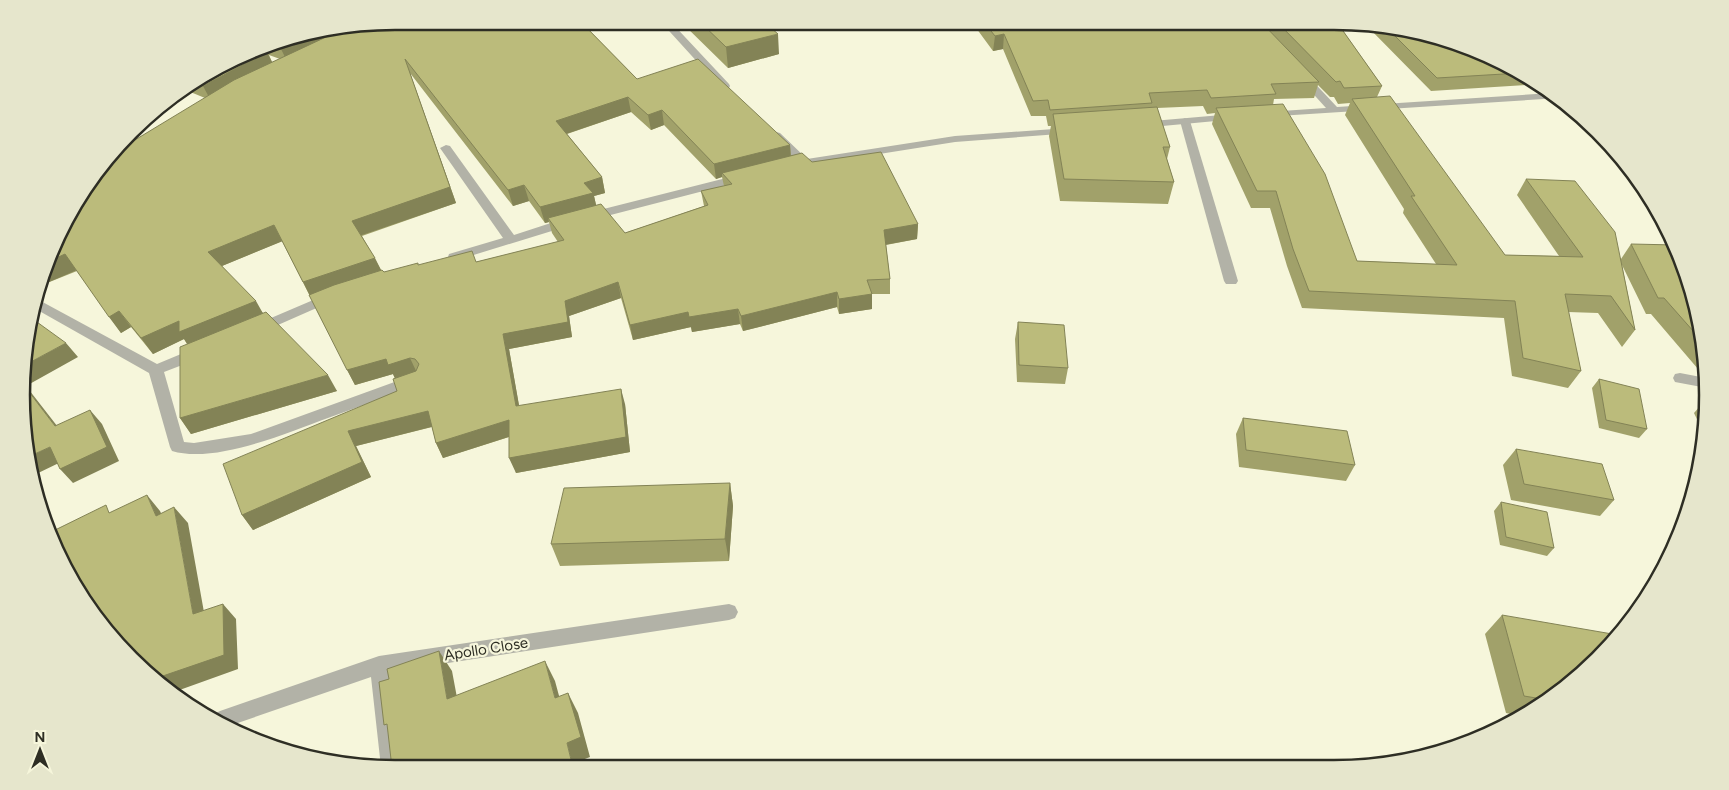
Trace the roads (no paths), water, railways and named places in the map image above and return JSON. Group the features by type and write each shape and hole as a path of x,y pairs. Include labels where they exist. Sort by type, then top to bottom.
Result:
{"street":[{"path":"673,30 732,94"},
{"path":"1296,69 1334,110"},
{"path":"1129,126 1334,110 1544,97"},
{"path":"1185,121 1231,281"},
{"path":"768,128 804,162"},
{"path":"775,169 804,162 955,140 1082,130"},
{"path":"446,148 511,240"},
{"path":"446,260 564,223 756,174"},
{"path":"246,333 345,292"},
{"path":"41,306 156,370 178,447 194,449 252,440 417,380"},
{"path":"156,370 210,348"},
{"path":"1680,378 1698,381"},
{"name":"Apollo Close","path":"226,718 379,666 729,612"},
{"path":"379,666 390,760"}]}
